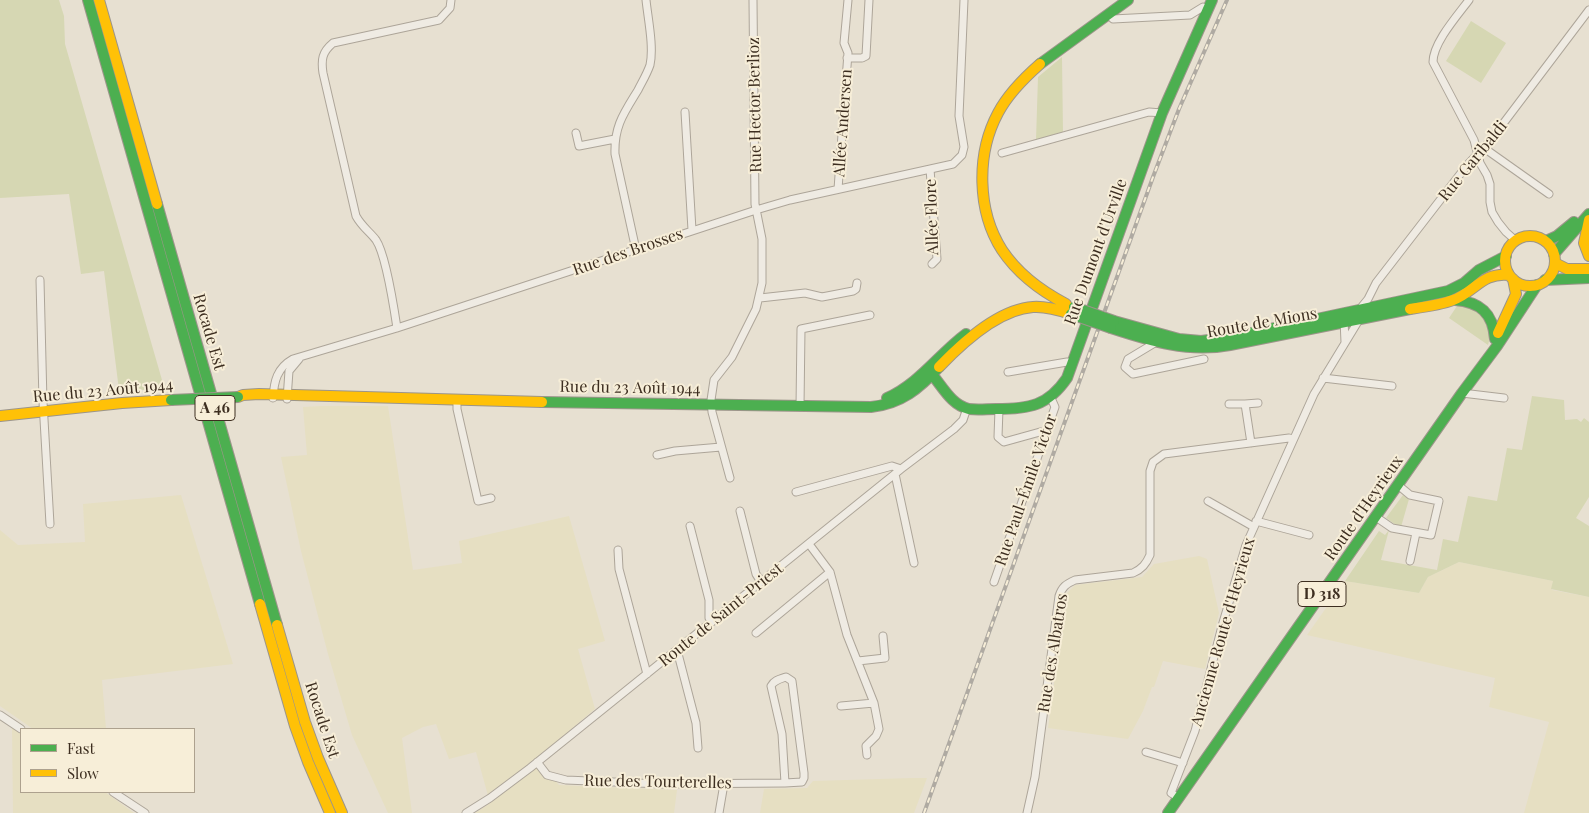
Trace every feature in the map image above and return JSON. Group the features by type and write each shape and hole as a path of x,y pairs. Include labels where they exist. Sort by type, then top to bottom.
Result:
{"main road":[{"name":"Rocade Est","path":"88,0 295,726 330,813"},
{"name":"Rocade Est","path":"99,0 305,722 318,758 342,813"},
{"path":"1070,308 1038,288 1014,264 998,242 988,217 982,191 983,161 988,135 1007,98 1027,75 1128,0"},
{"name":"Rue Dumont d'Urville","path":"1051,398 1061,389 1067,378 1162,113 1210,3"},
{"path":"1546,241 1557,236 1589,212"},
{"path":"1541,283 1550,276 1554,258 1562,243 1580,226 1589,212"},
{"path":"1589,220 1584,235 1584,243 1589,256"},
{"path":"1589,269 1572,270 1560,267 1546,241 1531,236 1515,240 1511,245 1505,262 1511,277 1524,285 1589,278"},
{"name":"Route de Mions","path":"1358,316 1448,291 1464,283 1479,270 1506,256"},
{"name":"Route de Mions","path":"1454,300 1472,289 1487,276 1500,274 1511,277"},
{"name":"Route d'Heyrieux","path":"1481,367 1516,294 1511,277"},
{"name":"Route d'Heyrieux","path":"1168,813 1541,283"},
{"name":"Route de Mions","path":"1070,308 1112,325 1182,347 1204,348 1234,344 1358,316 1454,300 1472,302 1479,305 1489,314 1494,324 1495,339"},
{"name":"Rue du 23 Août 1944","path":"0,416 122,402 238,397 243,395 878,407 893,403 919,388 928,375 973,336 999,320 1026,308 1070,308"},
{"path":"928,375 958,404 967,408 998,409 1034,406 1051,398"}],"street":[{"path":"397,328 381,252 376,240 362,227 356,216 323,73 322,55 333,43 439,20 450,8 450,0"},
{"path":"636,250 615,154 614,139 619,123 650,65 651,55 646,0"},
{"name":"Rue Hector Berlioz","path":"711,405 714,380 732,356 756,309 762,283 762,239 756,210 753,0"},
{"name":"Allée Andersen","path":"838,189 848,53 844,43 848,0"},
{"name":"Allée Andersen","path":"847,58 862,58 866,56 869,0"},
{"name":"Rue des Brosses","path":"273,396 280,367 293,359 397,328 756,210 838,189 953,164 959,160 964,147 959,116 964,0"},
{"path":"1469,0 1437,45 1432,62 1474,140 1477,155 1490,184 1492,212 1502,227 1515,240"},
{"path":"1110,15 1113,19 1190,15 1210,3"},
{"name":"Rue Garibaldi","path":"1358,316 1376,283 1468,164 1484,148 1589,10"},
{"path":"685,112 692,230"},
{"path":"1002,154 1149,112 1162,113"},
{"path":"576,133 579,146 614,139"},
{"path":"1484,148 1549,194"},
{"name":"Allée Flore","path":"930,169 937,259 932,264"},
{"path":"40,280 43,411 50,524"},
{"path":"760,298 804,293 822,296 852,291 856,289 857,283"},
{"path":"800,407 801,329 870,315"},
{"name":"Ancienne Route d'Heyrieux","path":"1179,798 1171,793 1194,731 1241,559 1293,439 1322,378 1345,342 1358,316"},
{"path":"1344,319 1345,342"},
{"path":"1160,339 1128,359 1125,367 1133,374 1204,359"},
{"path":"287,397 289,372 301,358"},
{"path":"1008,372 1073,362"},
{"path":"1322,378 1392,386"},
{"path":"1462,394 1504,398"},
{"name":"Rue Paul-Émile Victor","path":"994,582 1055,407 1051,398"},
{"path":"457,400 457,409 478,501 491,498"},
{"path":"1229,404 1258,403"},
{"path":"1245,404 1252,442"},
{"path":"711,405 730,478"},
{"name":"Route de Saint-Priest","path":"466,813 490,798 537,762 954,429 963,420 967,408"},
{"path":"998,409 998,437 1004,442 1040,432 1046,433"},
{"name":"Rue des Albatros","path":"1026,813 1035,777 1061,588 1075,580 1133,573 1141,570 1146,564 1150,555 1150,480 1153,462 1164,454 1198,451 1252,442 1293,439"},
{"path":"657,455 721,446"},
{"path":"796,492 892,466 898,472 914,563"},
{"path":"1376,517 1392,528 1431,535 1439,501 1410,494 1398,485"},
{"path":"1208,501 1255,524 1309,535"},
{"path":"740,510 756,574 761,582"},
{"path":"690,526 709,600 709,618 712,622"},
{"path":"1410,561 1416,533"},
{"path":"809,544 830,572 847,635 874,703 879,729 876,736 866,746 867,755"},
{"path":"618,550 620,569 647,674"},
{"path":"756,632 830,572"},
{"path":"858,661 885,658 883,636"},
{"path":"677,650 696,723 698,748"},
{"path":"786,677 792,681 804,778 802,782 786,783 782,734 771,686 778,679 786,677"},
{"path":"841,706 874,703"},
{"path":"0,715 20,728"},
{"path":"1146,752 1183,763"},
{"name":"Rue des Tourterelles","path":"537,762 547,775 566,780 661,784 786,783"},
{"path":"719,813 724,784"},
{"path":"115,793 145,813"}],"shaded area":[{"path":"388,406 413,570 462,563 459,541 569,516 605,641 578,649 595,709 538,757 559,785 677,790 674,813 475,813 490,803 476,752 449,759 436,724 423,727 402,738 412,813 388,813 352,735 301,551 281,457 307,455 303,407"},
{"path":"181,495 233,664 102,680 106,728 32,728 0,706 0,530 18,545 85,542 83,504"},
{"path":"1199,556 1207,559 1219,613 1205,669 1163,661 1154,687 1152,687 1143,711 1128,739 1048,728 1066,594 1075,585 1142,577 1154,564"},
{"path":"1459,562 1553,581 1552,590 1589,597 1589,813 1524,813 1549,722 1489,707 1495,678 1307,635 1345,581 1419,593 1428,577"},
{"path":"12,725 20,731 20,793 106,793 134,813 13,813"},
{"path":"927,778 914,813 760,813 764,789 807,788 813,781"}],"green space":[{"path":"0,0 59,0 64,16 65,44 162,380 163,390 119,390 104,271 81,274 69,194 0,198"},
{"path":"1471,21 1506,43 1481,83 1446,61"},
{"path":"1062,57 1063,133 1036,140 1038,77"},
{"path":"1464,305 1479,312 1486,320 1490,330 1488,345 1449,318 1457,306"},
{"path":"1532,396 1564,400 1565,420 1577,419 1581,422 1584,418 1589,422 1589,497 1576,518 1589,526 1589,597 1551,589 1553,581 1459,562 1428,577 1419,593 1345,581 1379,531 1385,535 1389,530 1381,560 1437,570 1443,539 1458,542 1468,496 1497,501 1507,448 1522,450"},
{"path":"1403,495 1409,499 1401,527 1386,518"}],"railway":[{"path":"924,813 1153,177 1179,109 1227,0"}],"traffic: fast":[{"path":"88,0 260,604"},
{"path":"1040,64 1128,0"},
{"path":"928,370 956,403 969,409 1028,407 1053,395 1067,378 1162,113 1212,0"},
{"path":"157,204 277,625"},
{"path":"1554,254 1589,214"},
{"path":"1546,241 1557,236 1574,222"},
{"path":"1114,321 1179,339 1201,341 1232,337 1448,291 1464,283 1479,270 1506,256"},
{"path":"1545,280 1589,278"},
{"path":"1168,813 1462,393 1497,346 1537,285"},
{"path":"1455,300 1472,303 1484,310 1491,322 1495,339"},
{"path":"1074,307 1114,321"},
{"path":"1111,328 1170,344 1199,348 1230,345 1410,309"},
{"path":"1071,314 1111,328"},
{"path":"887,398 919,377 966,334"},
{"path":"542,402 871,407 901,399 925,382 939,367"},
{"path":"171,400 238,397"}],"traffic: slow":[{"path":"99,0 157,204"},
{"path":"1040,64 1011,93 998,113 986,146 982,182 988,218 994,235 1008,259 1031,281 1066,304"},
{"path":"1589,220 1584,243 1589,256"},
{"path":"1530,236 1540,238 1548,243 1553,251 1555,261 1553,271 1548,279 1540,284 1530,286 1520,284 1512,279 1507,271 1505,261 1507,251 1512,243 1520,238 1530,236"},
{"path":"1555,263 1567,269 1589,269"},
{"path":"1410,309 1448,302 1461,297 1485,279 1509,275"},
{"path":"1498,333 1516,294 1513,279"},
{"path":"939,367 970,338 1007,314 1033,307 1071,314"},
{"path":"238,397 259,394 542,402"},
{"path":"0,416 122,403 171,400"},
{"path":"260,604 295,726 330,813"},
{"path":"277,625 305,722 318,758 342,813"}]}
